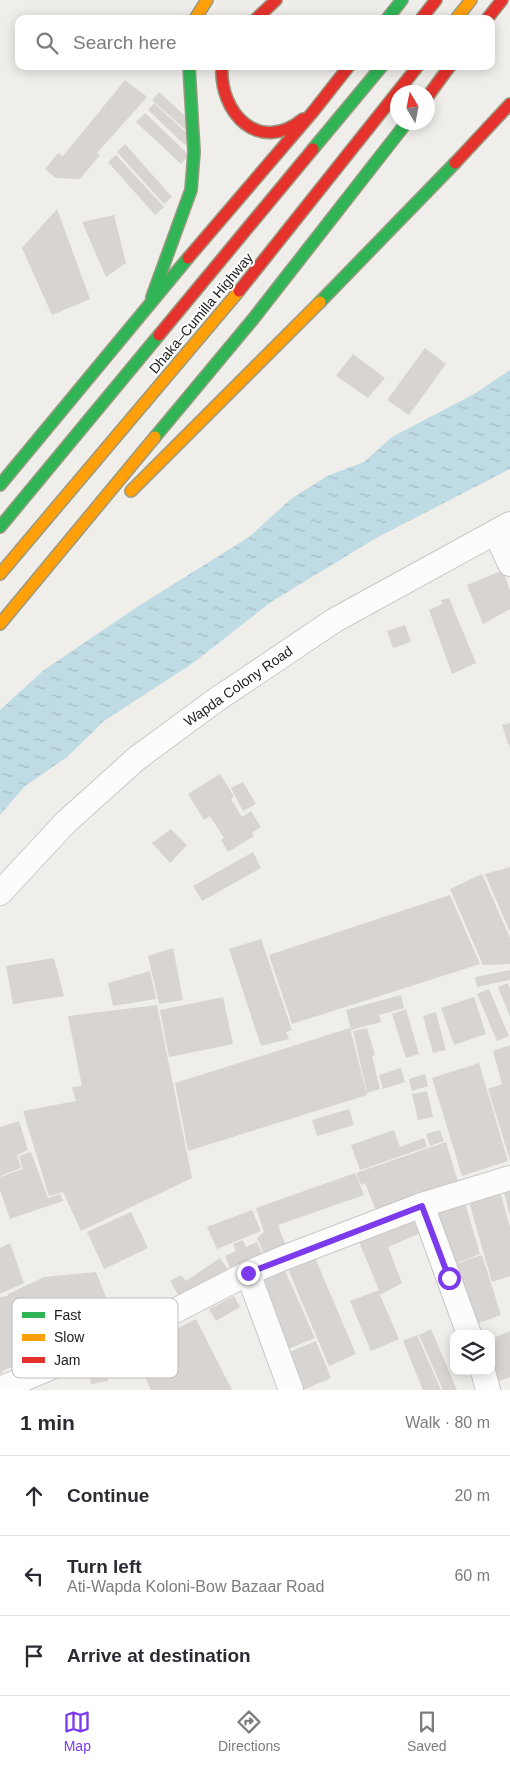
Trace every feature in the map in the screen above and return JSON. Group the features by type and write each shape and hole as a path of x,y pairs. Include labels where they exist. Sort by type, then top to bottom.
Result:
{"main road":[{"path":"198,15 207,0"},
{"path":"260,15 276,0"},
{"path":"390,15 402,0"},
{"path":"424,15 436,0"},
{"path":"459,15 471,0"},
{"path":"491,15 502,0"},
{"path":"151,301 191,190 194,152 189,70"},
{"path":"222,70 221,90 226,102 244,123 267,132 279,132 294,126 312,113"},
{"path":"0,485 151,301 312,113 346,70"},
{"name":"Dhaka–Cumilla Highway","path":"0,527 379,70"},
{"name":"Dhaka–Cumilla Highway","path":"0,574 248,281 415,70"},
{"path":"435,86 447,70"},
{"path":"122,500 375,247 510,104"},
{"path":"0,624 56,559 254,318 401,130"},
{"path":"56,559 107,513"}],"street":[{"path":"503,529 510,564"},
{"name":"Wapda Colony Road","path":"0,893 65,823 129,765 216,700 335,620 503,529"},
{"path":"178,1309 248,1273 422,1206 510,1178"},
{"path":"422,1206 468,1330"},
{"path":"248,1273 291,1390"},
{"path":"484,1375 488,1390"},
{"path":"0,1389 26,1378"}],"water":[{"path":"510,370 510,469 376,538 271,602 193,663 104,721 67,757 25,786 0,815 0,710 44,670 137,607 249,537 291,499 327,476 364,462 392,437 474,394"}],"building":[{"path":"125,80 147,97 97,153 100,155 80,179 56,178 45,169 58,153 63,156"},
{"path":"159,92 194,124 187,131 152,100"},
{"path":"154,103 192,138 185,145 148,110"},
{"path":"145,113 189,155 181,164 136,122"},
{"path":"125,144 172,197 164,204 117,152"},
{"path":"116,155 164,207 155,215 108,162"},
{"path":"57,209 90,299 52,315 22,248"},
{"path":"114,215 126,263 106,277 82,222"},
{"path":"425,348 446,364 409,415 387,400"},
{"path":"353,354 385,378 368,398 336,376"},
{"path":"503,570 510,591 510,609 483,624 467,585"},
{"path":"449,598 476,663 452,674 429,610 442,604 441,600"},
{"path":"405,625 411,642 393,648 387,631"},
{"path":"510,723 510,749 502,725"},
{"path":"220,774 234,796 231,799 242,817 251,811 261,827 252,833 254,836 228,852 221,840 224,838 210,816 204,820 188,794"},
{"path":"243,782 256,804 243,811 231,788"},
{"path":"171,829 187,845 170,863 152,843"},
{"path":"253,852 261,868 202,901 193,886"},
{"path":"510,867 510,932 485,874"},
{"path":"482,874 510,938 510,964 483,965 450,889"},
{"path":"450,895 480,964 292,1024 269,955"},
{"path":"261,939 292,1030 286,1032 289,1039 261,1046 229,949"},
{"path":"173,948 183,1000 159,1004 148,956"},
{"path":"54,958 64,996 13,1004 6,966"},
{"path":"510,970 510,980 477,987 475,977"},
{"path":"150,971 156,999 113,1006 108,983"},
{"path":"508,983 510,989 510,1017 498,987"},
{"path":"489,989 509,1036 497,1041 477,994"},
{"path":"401,995 404,1008 379,1015 381,1022 351,1030 346,1010"},
{"path":"223,997 233,1044 169,1057 160,1010"},
{"path":"474,997 486,1034 454,1045 441,1008"},
{"path":"157,1005 192,1178 81,1231 63,1192 49,1196 23,1111 76,1101 72,1087 82,1086 68,1016"},
{"path":"406,1009 419,1054 406,1058 392,1014"},
{"path":"436,1012 446,1050 433,1053 423,1016"},
{"path":"350,1028 367,1095 188,1151 175,1083"},
{"path":"367,1028 375,1055 372,1056 380,1089 367,1093 353,1031"},
{"path":"510,1045 510,1160 488,1089 502,1084 493,1051"},
{"path":"479,1063 508,1161 462,1176 432,1078"},
{"path":"401,1068 405,1082 383,1089 379,1075"},
{"path":"425,1074 428,1086 412,1091 409,1079"},
{"path":"427,1091 433,1117 418,1120 412,1094"},
{"path":"349,1109 354,1125 317,1136 312,1120"},
{"path":"19,1121 28,1150 17,1155 21,1168 0,1176 0,1127"},
{"path":"394,1130 400,1147 424,1138 427,1147 360,1170 351,1145"},
{"path":"440,1130 444,1141 430,1146 426,1134"},
{"path":"446,1142 459,1185 377,1213 365,1183 361,1185 356,1173"},
{"path":"31,1152 48,1198 60,1194 63,1201 10,1219 0,1190 0,1177 23,1169 19,1156"},
{"path":"355,1173 364,1195 278,1225 287,1249 265,1257 257,1238 264,1232 256,1208"},
{"path":"510,1186 510,1213 509,1213 503,1188"},
{"path":"500,1191 510,1227 510,1276 492,1282 469,1202"},
{"path":"465,1203 480,1254 454,1264 433,1214"},
{"path":"252,1210 261,1231 217,1249 207,1227"},
{"path":"131,1212 148,1248 104,1269 87,1232"},
{"path":"419,1218 423,1232 388,1247 402,1283 380,1295 399,1339 371,1351 350,1301 379,1290 359,1242"},
{"path":"243,1240 246,1247 257,1242 263,1256 231,1271 225,1256 236,1251 233,1244"},
{"path":"10,1243 24,1283 0,1294 0,1248"},
{"path":"482,1255 501,1315 474,1325 452,1265"},
{"path":"220,1258 229,1271 181,1300 170,1281 181,1275 186,1281"},
{"path":"315,1258 356,1354 329,1366 288,1269"},
{"path":"285,1271 315,1338 286,1350 259,1282"},
{"path":"96,1272 106,1298 12,1298 12,1367 2,1371 3,1373 0,1374 0,1297 8,1296 8,1294 44,1277"},
{"path":"234,1296 240,1307 216,1321 209,1309"},
{"path":"196,1319 232,1390 151,1390 145,1378 178,1378 178,1328"},
{"path":"431,1329 457,1390 443,1390 419,1335"},
{"path":"510,1331 510,1377 498,1382 495,1375 495,1337"},
{"path":"417,1335 441,1390 423,1390 403,1341"},
{"path":"316,1341 331,1378 303,1390 287,1353"},
{"path":"90,1378 108,1378 108,1381 91,1384"}],"traffic: fast":[{"path":"390,15 402,0"},
{"path":"152,297 191,190 194,152 189,70"},
{"path":"313,149 379,70"},
{"path":"155,437 254,318 401,130"},
{"path":"320,302 455,163"},
{"path":"0,485 188,258"},
{"path":"0,527 159,335"}],"traffic: slow":[{"path":"198,15 207,0"},
{"path":"459,15 471,0"},
{"path":"0,574 239,291"},
{"path":"131,491 320,302"},
{"path":"0,624 155,437"}],"traffic: jam":[{"path":"260,15 276,0"},
{"path":"424,15 436,0"},
{"path":"490,15 502,0"},
{"path":"222,70 227,99 235,113 245,124 257,130 271,133 287,129 303,119"},
{"path":"188,258 312,113 346,70"},
{"path":"239,291 415,70"},
{"path":"435,86 447,70"},
{"path":"455,163 510,104"},
{"path":"159,335 313,149"}],"route":[{"path":"248,1273 347,1233 422,1206 449,1278"}]}
